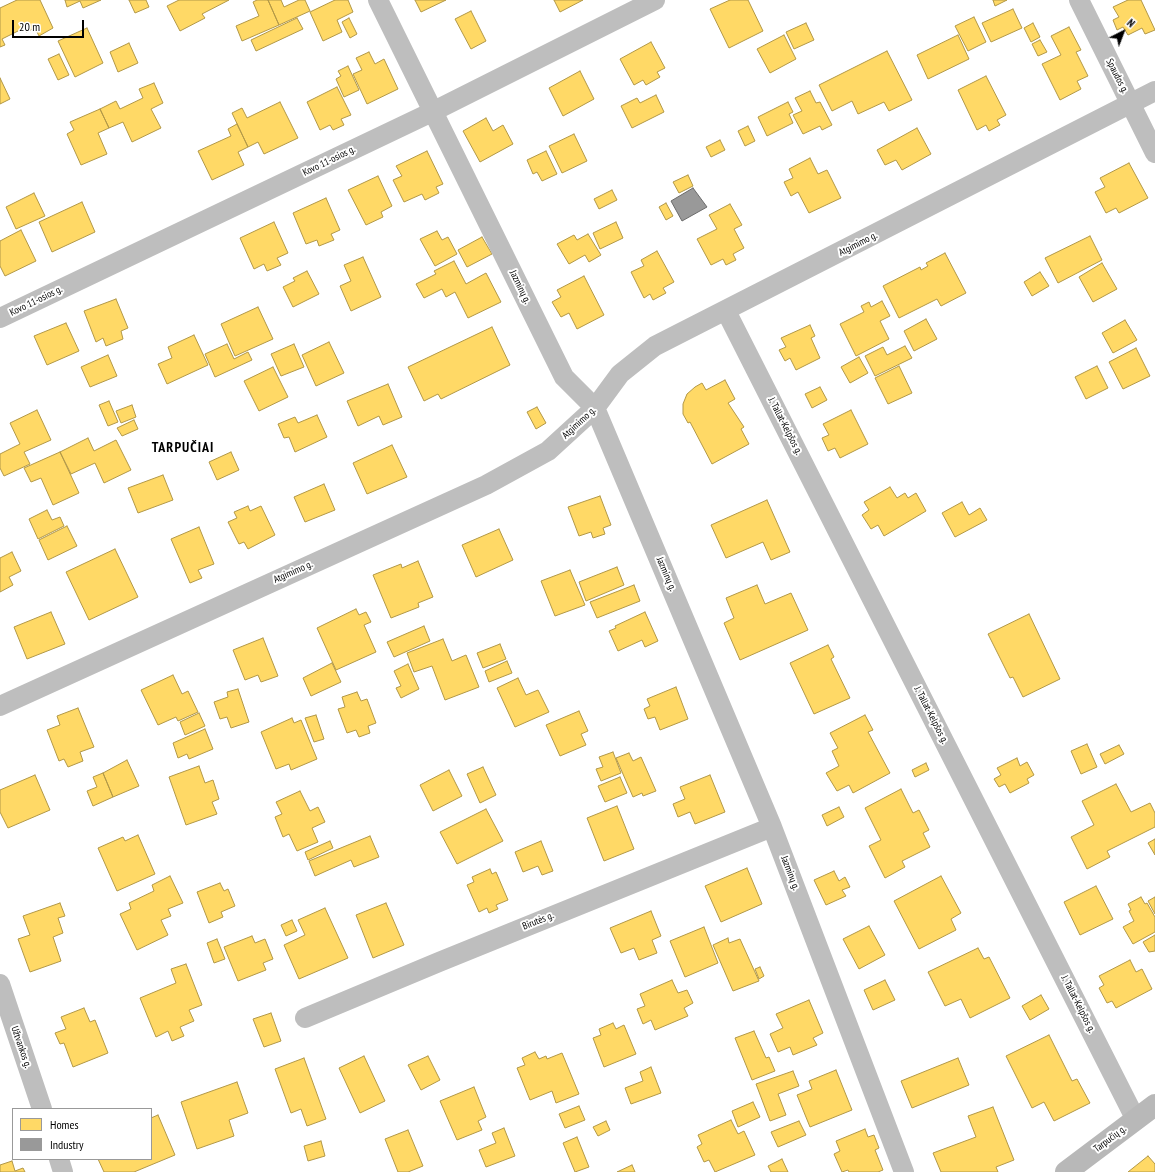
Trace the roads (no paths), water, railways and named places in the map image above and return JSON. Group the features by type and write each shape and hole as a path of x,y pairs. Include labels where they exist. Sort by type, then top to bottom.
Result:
{"main road":[{"name":"Tarpučių g.","path":"1066,1172 1155,1105"}],"street":[{"name":"Jazminų g.","path":"378,0 564,377 595,408 772,827 904,1172"},
{"name":"Kovo 11-osios g.","path":"0,318 432,112 655,0"},
{"name":"Spaudos g.","path":"1079,0 1155,153"},
{"name":"Atgimimo g.","path":"0,706 486,485 548,451 595,408 620,374 656,346 1155,91"},
{"name":"J. Tallat-Kelpšos g.","path":"726,311 1136,1120"},
{"name":"Birutės g.","path":"305,1018 446,959 772,827"},
{"name":"Užtvankos g.","path":"2,995 42,1108"},
{"path":"59,1160 63,1172"}],"district":[{"name":"TARPUČIAI","path":"183,448"}]}
